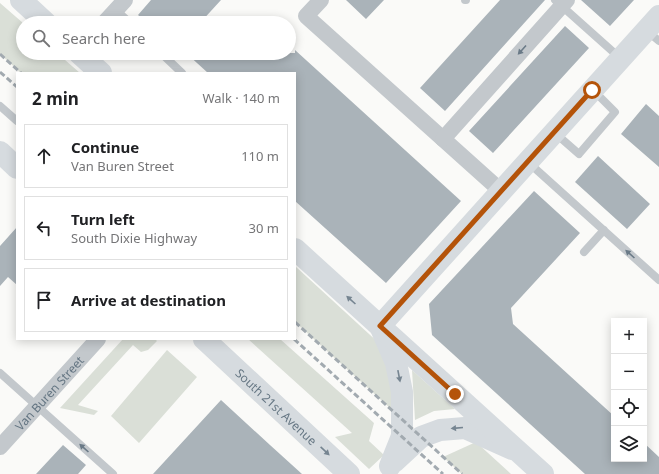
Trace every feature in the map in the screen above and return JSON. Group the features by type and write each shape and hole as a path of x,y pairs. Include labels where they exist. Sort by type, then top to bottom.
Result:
{"main road":[{"path":"21,0 38,16"},
{"path":"380,326 620,58 655,29"},
{"path":"87,60 100,72"},
{"path":"0,152 16,167"},
{"path":"296,250 456,393 543,474"},
{"path":"380,326 396,363 402,392 402,436 387,470"},
{"name":"South 21st Avenue","path":"205,340 349,474"},
{"path":"387,470 422,437 440,430 465,428 519,452"}],"street":[{"path":"321,0 306,16 501,191"},
{"path":"443,139 548,21 561,2"},
{"path":"111,16 121,5"},
{"name":"Van Buren Street","path":"0,447 97,340"}],"lane":[{"path":"561,2 620,58"},
{"path":"121,5 126,16"},
{"path":"168,60 181,72"},
{"path":"554,132 579,154 615,112 592,90"},
{"path":"0,106 16,120"},
{"path":"528,162 659,280"},
{"path":"584,252 604,230"},
{"path":"0,373 112,474"}],"shaded area":[{"path":"0,3 16,17 16,60 65,60 79,72 20,72 0,54"},
{"path":"296,267 381,345 396,385 391,409 296,323"},
{"path":"122,340 157,341 148,350 141,352 133,345 78,405 98,411 94,415 60,408"},
{"path":"249,340 281,340 374,423 369,441 384,455 369,469 335,437 352,433"},
{"path":"167,350 197,377 139,443 111,416"},
{"path":"412,370 455,409 434,411 415,420"},
{"path":"476,442 511,474 462,474 443,457"}],"building":[{"path":"151,0 221,0 206,16 138,15"},
{"path":"346,0 384,0 366,19"},
{"path":"500,0 545,0 445,111 420,88"},
{"path":"581,0 634,0 610,26"},
{"path":"565,26 589,48 493,153 469,131"},
{"path":"296,51 461,201 386,283 296,202 296,72 207,72 194,60 296,60"},
{"path":"646,104 659,116 659,167 621,134"},
{"path":"598,156 650,204 627,229 575,182"},
{"path":"534,191 580,233 511,308 513,324 611,413 611,462 647,462 647,446 659,457 659,474 585,474 432,335 429,304"},
{"path":"16,228 16,284 8,277 0,286 0,246"},
{"path":"221,400 270,445 302,474 153,474"},
{"path":"63,445 86,465 78,474 36,474"}],"railway":[{"path":"0,54 20,72"},
{"path":"0,72 16,86"},
{"path":"296,323 462,474"},
{"path":"295,340 443,474"}],"route":[{"path":"455,394 380,326 592,90"}]}
